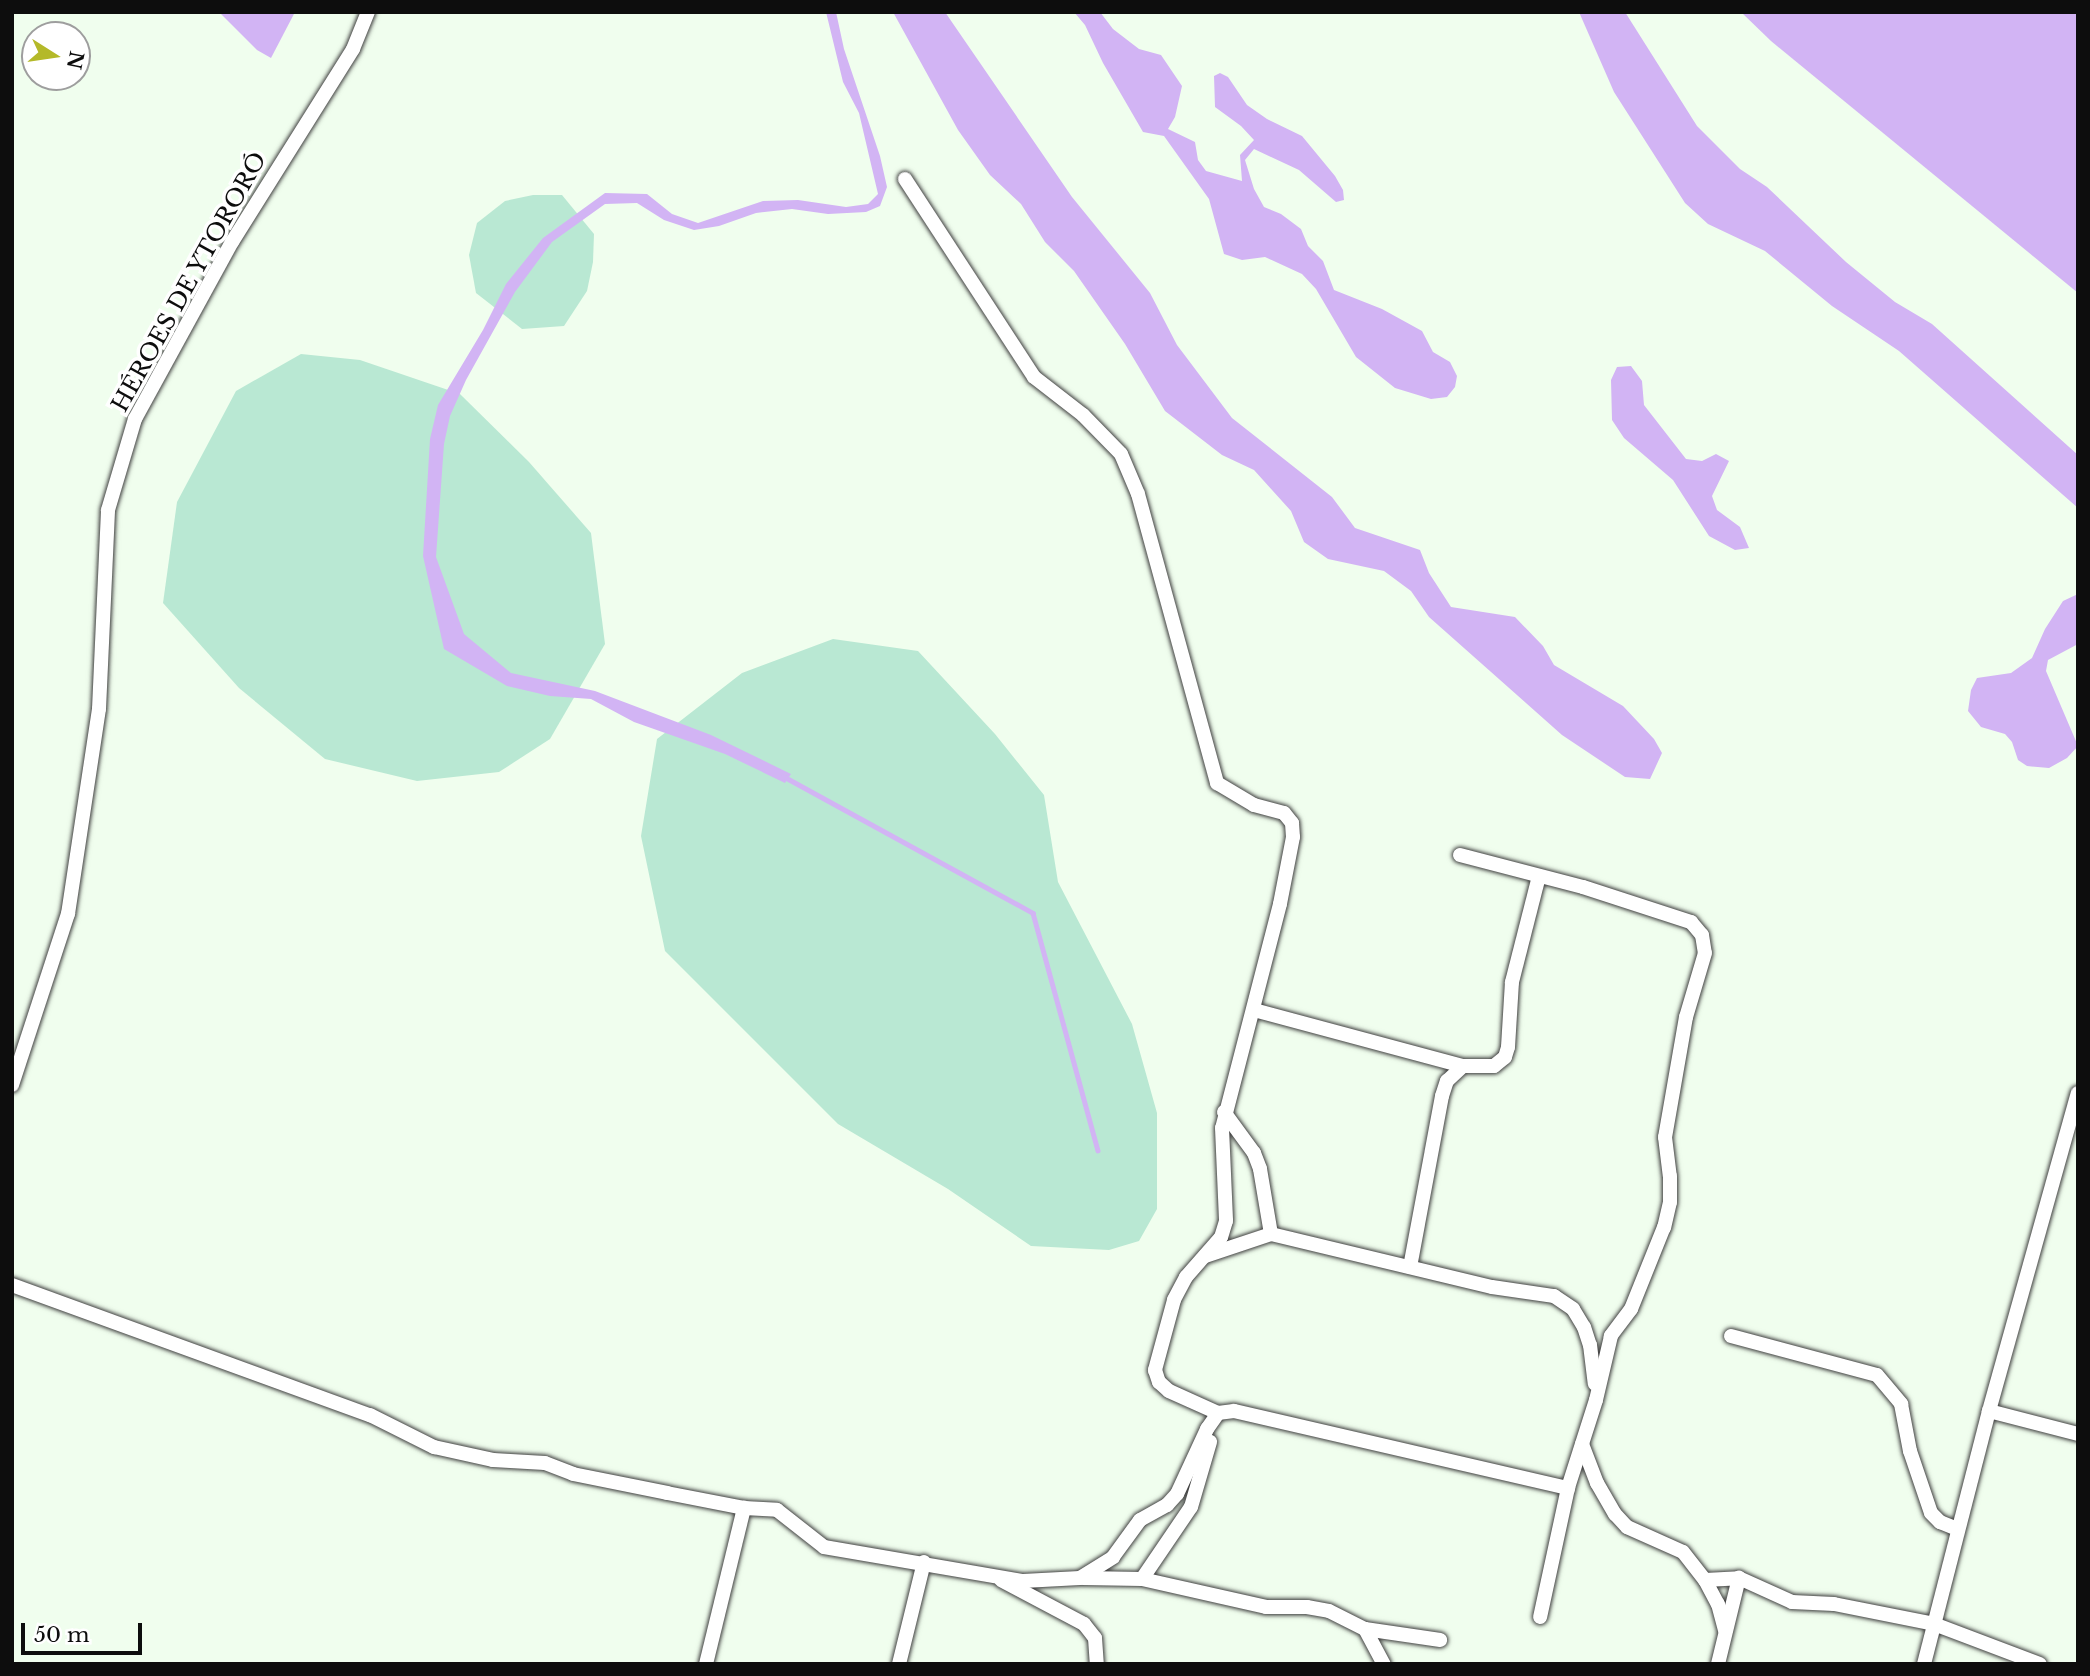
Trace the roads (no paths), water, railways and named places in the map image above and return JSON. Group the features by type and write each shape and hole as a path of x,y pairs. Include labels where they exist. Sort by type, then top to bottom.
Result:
{"street":[{"name":"HÉROES DE YTORORÓ","path":"12,1085 68,914 99,709 108,510 135,419 232,242 353,49 368,12"},
{"path":"905,179 1034,377 1083,415 1121,454 1138,494 1217,783 1254,806 1284,813 1292,823 1293,837 1280,904 1254,1010 1224,1112 1222,1142 1226,1221 1221,1237 1202,1257 1174,1300 1155,1370 1159,1382 1169,1391 1218,1413 1234,1411 1567,1488"},
{"path":"1460,855 1691,922 1702,935 1705,953 1686,1017 1665,1137 1670,1202 1664,1227 1631,1309 1611,1336 1596,1400 1567,1488 1540,1617"},
{"path":"1254,1010 1463,1066 1494,1066 1505,1057 1512,982 1539,876"},
{"path":"1410,1267 1442,1096 1447,1081 1463,1066"},
{"path":"1924,1664 1989,1410 2078,1093"},
{"path":"1224,1112 1254,1153 1260,1169 1271,1234"},
{"path":"1202,1257 1271,1234 1492,1287 1554,1296 1573,1309 1590,1345 1596,1400"},
{"path":"12,1285 370,1415 434,1447 493,1460 545,1463 573,1474 744,1508 778,1510 824,1547 1023,1581 1080,1577 1142,1579 1266,1607 1307,1607 1329,1611 1365,1629 1440,1640"},
{"path":"1731,1336 1877,1375 1901,1404 1910,1451 1931,1513 1940,1522 1957,1529"},
{"path":"1989,1410 2078,1434"},
{"path":"1080,1577 1113,1557 1140,1520 1167,1505 1177,1494 1207,1429 1218,1413"},
{"path":"1142,1579 1191,1507 1218,1413"},
{"path":"1582,1444 1601,1492 1615,1514 1627,1527 1671,1544 1683,1552 1705,1580 1718,1604 1726,1633"},
{"path":"706,1664 744,1508"},
{"path":"900,1664 924,1562"},
{"path":"997,1577 1084,1624 1095,1638 1099,1656 1097,1664"},
{"path":"1705,1580 1739,1578 1793,1602 1833,1604 1934,1624 2040,1664"},
{"path":"1718,1664 1739,1578"},
{"path":"1365,1629 1384,1664"}],"waterway":[{"path":"783,776 1033,913 1098,1150"}]}
